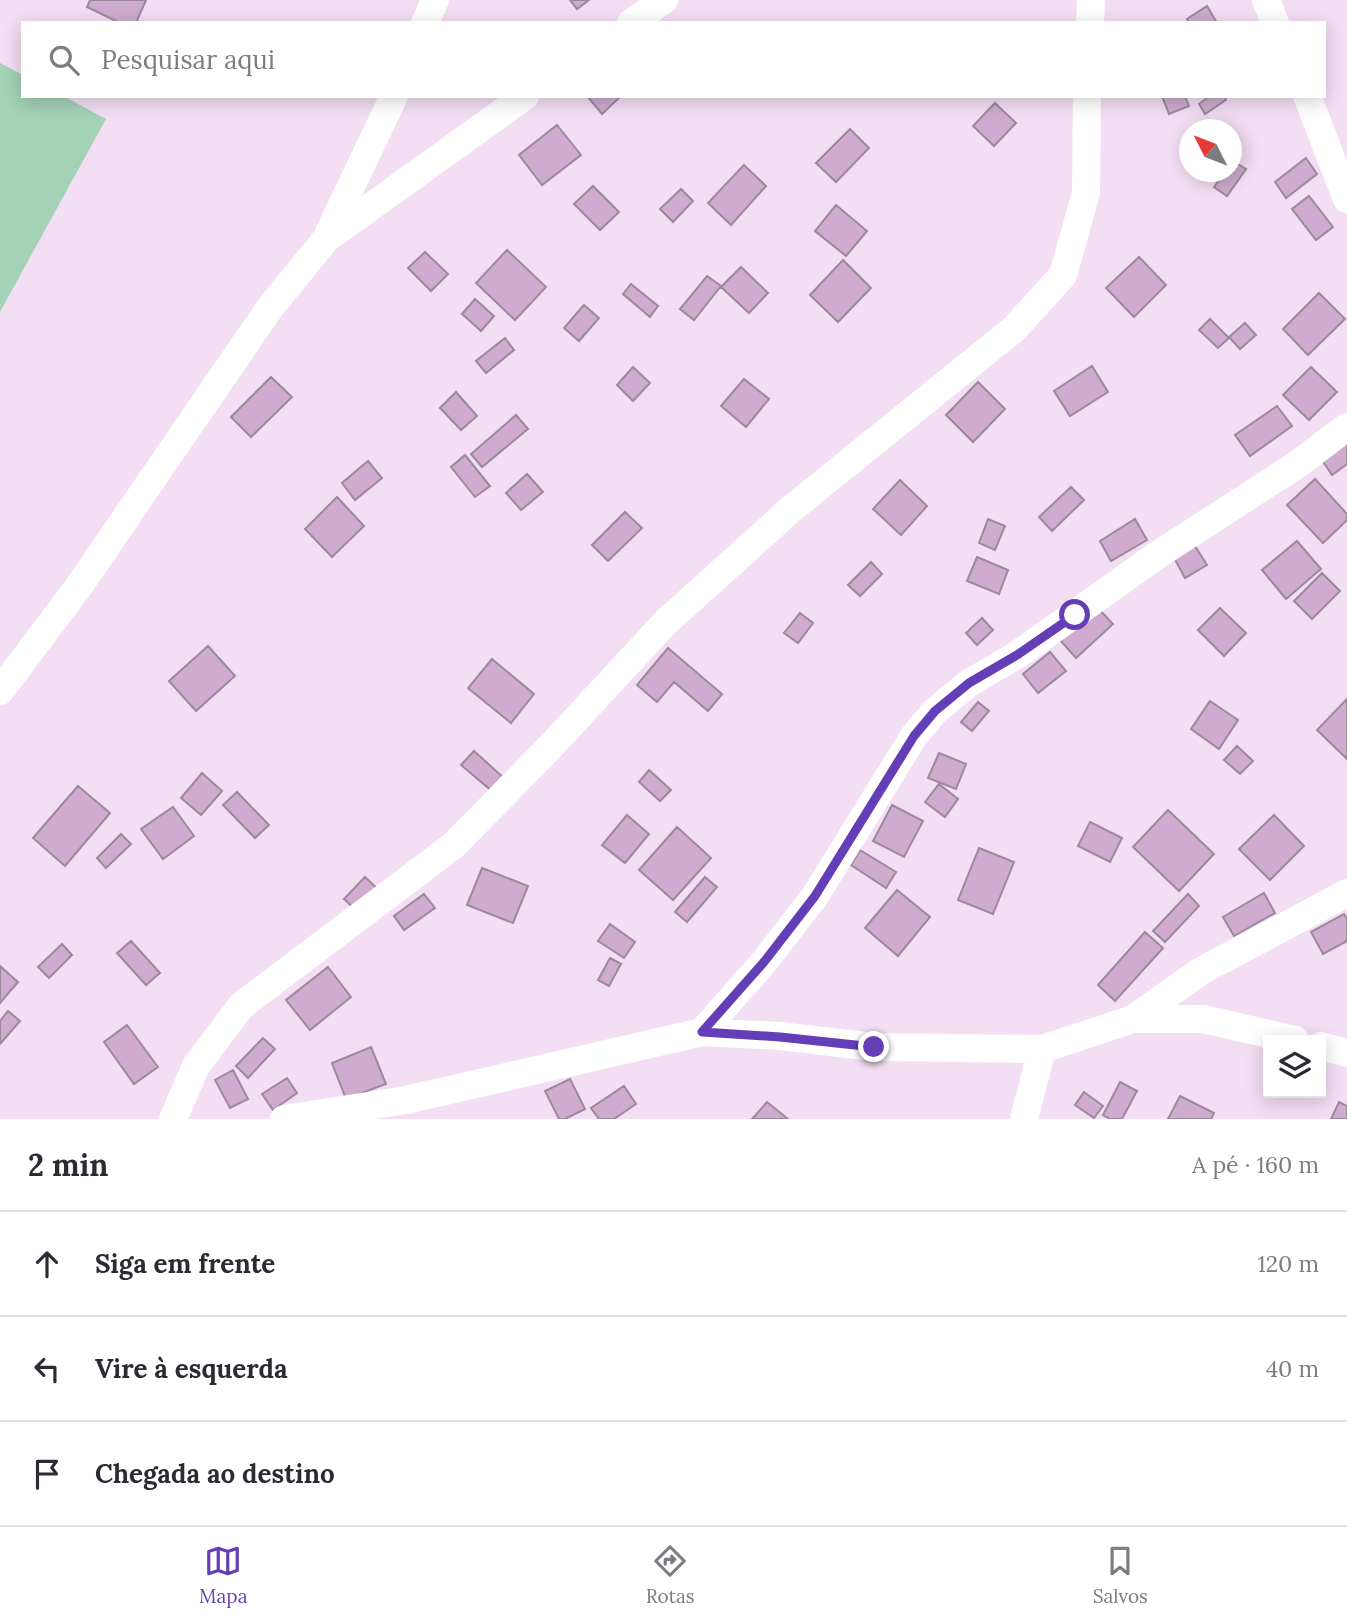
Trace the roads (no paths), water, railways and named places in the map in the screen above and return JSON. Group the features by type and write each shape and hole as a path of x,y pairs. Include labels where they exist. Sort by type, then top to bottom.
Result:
{"street":[{"path":"426,21 435,0"},
{"path":"634,21 664,0"},
{"path":"1090,21 1091,0"},
{"path":"1266,0 1274,21"},
{"path":"0,691 79,586 270,309 326,239 393,98"},
{"path":"326,239 522,98"},
{"path":"173,1119 196,1066 240,1006 454,845 552,745 665,623 790,510 1014,329 1063,275 1086,193 1087,98"},
{"path":"1308,98 1347,199"},
{"path":"702,1032 764,962 815,896 914,736 935,711 969,683 1017,655 1156,556 1298,464 1347,427"},
{"path":"284,1119 406,1100 702,1032 874,1047 1042,1049 1133,1019 1201,971 1347,893"},
{"path":"1133,1019 1203,1019 1273,1035"},
{"path":"1326,1047 1347,1053"},
{"path":"1024,1119 1042,1049"}]}
